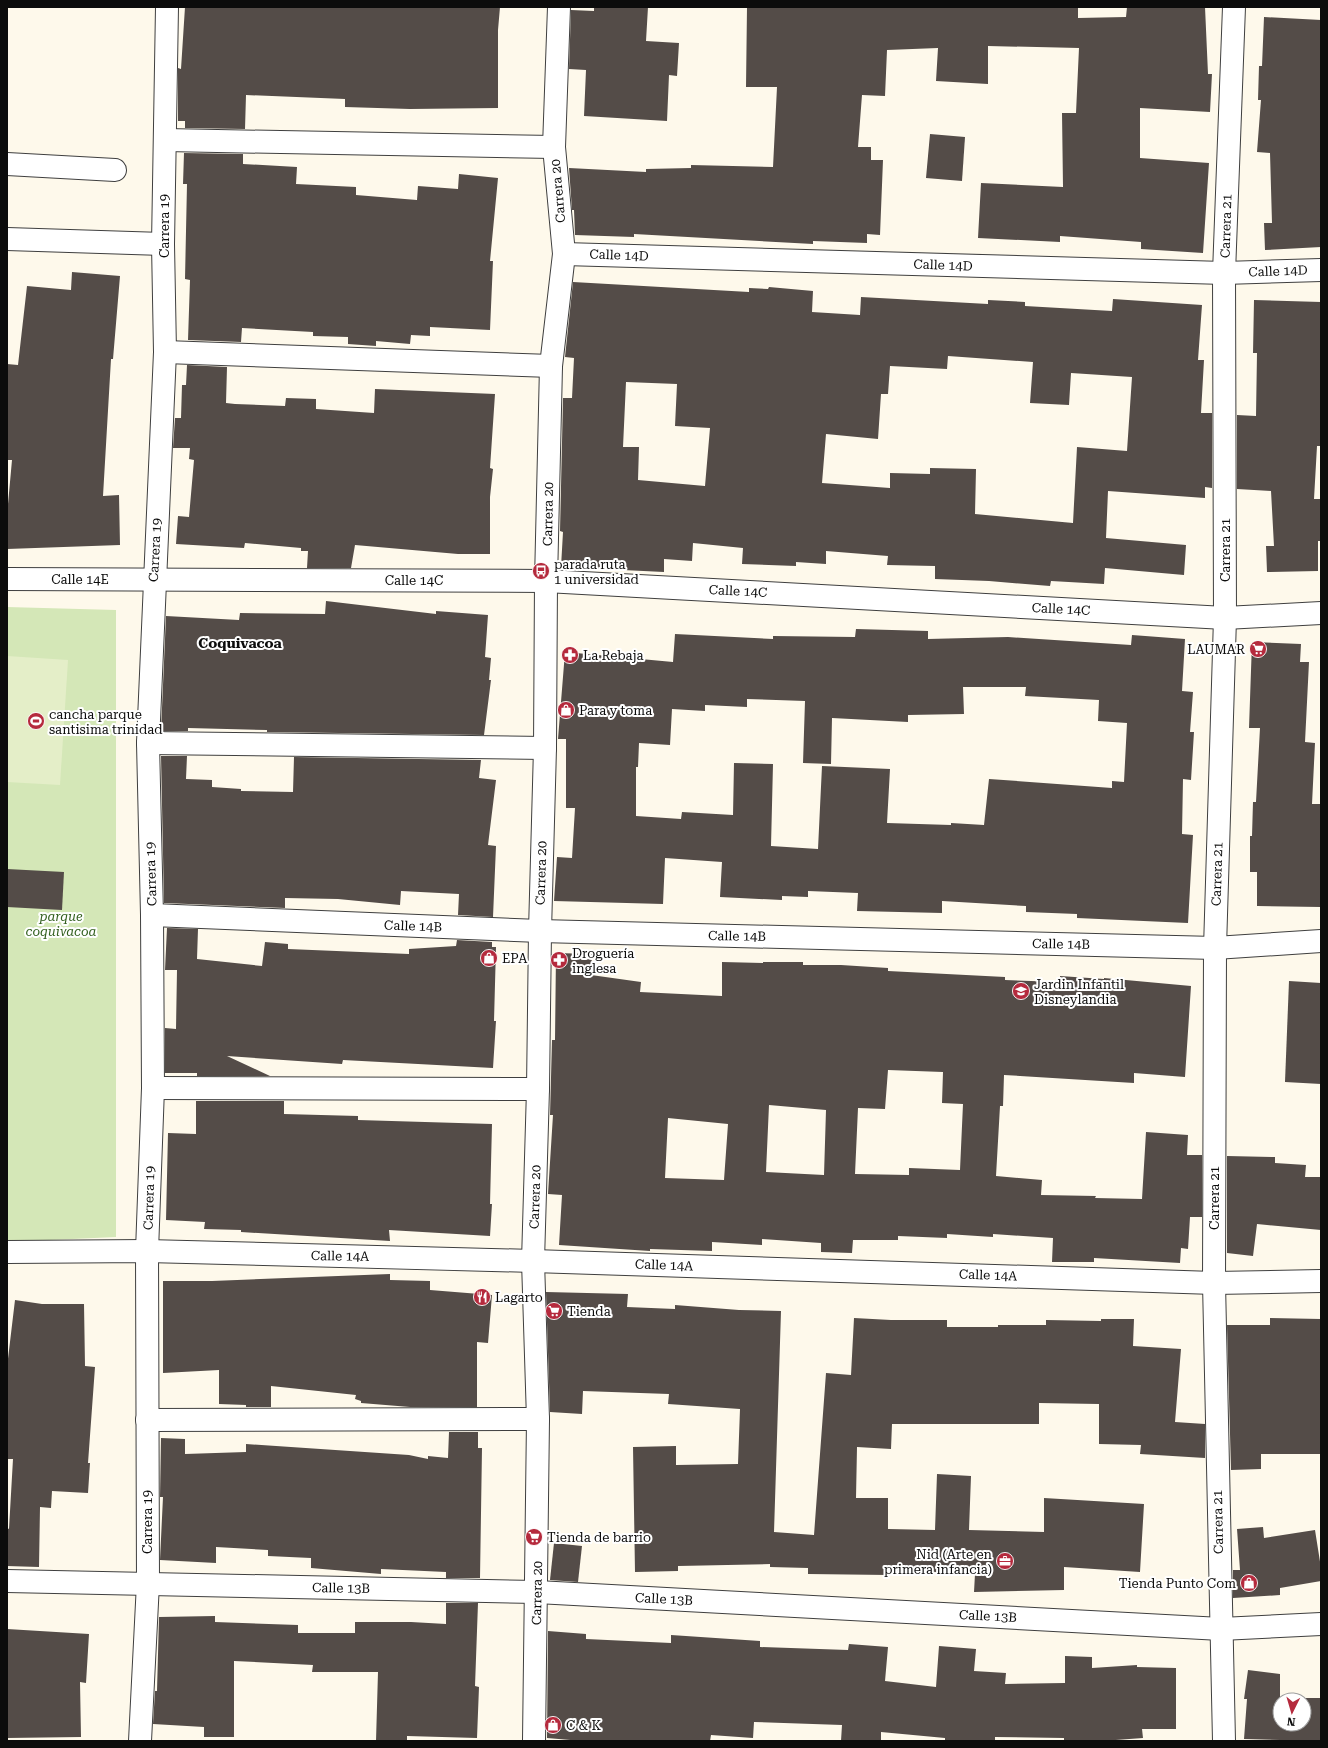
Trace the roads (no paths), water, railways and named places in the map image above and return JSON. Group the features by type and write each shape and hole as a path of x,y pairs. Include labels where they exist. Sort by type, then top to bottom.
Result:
{"street":[{"name":"Carrera 19","path":"140,1741 148,1584 147,1251 153,1088 152,915 148,743 165,352 163,244 167,7"},
{"name":"Carrera 20","path":"534,1741 538,1419 533,1260 545,748 546,581 551,366 564,254 554,148 559,7"},
{"name":"Carrera 21","path":"1224,1741 1214,1283 1215,948 1225,618 1224,273 1234,7"},
{"path":"164,140 554,148"},
{"path":"7,164 115,170"},
{"path":"7,239 163,244"},
{"name":"Calle 14D","path":"564,254 1224,273 1321,270"},
{"path":"165,352 551,366"},
{"name":"Calle 14E","path":"7,579 154,579"},
{"name":"Calle 14C","path":"154,579 546,581 1225,618 1321,613"},
{"path":"148,743 545,748"},
{"name":"Calle 14B","path":"152,915 540,931 1215,948 1321,941"},
{"path":"153,1088 538,1090"},
{"name":"Calle 14A","path":"7,1252 147,1251 533,1260 1214,1283 1321,1281"},
{"path":"147,1420 538,1419"},
{"name":"Calle 13B","path":"7,1581 537,1592 1221,1629 1321,1624"}],"place":[{"name":"parada ruta 1 universidad","path":"541,571"},
{"name":"LAUMAR","path":"1258,649"},
{"name":"La Rebaja","path":"570,655"},
{"name":"Para y toma","path":"566,710"},
{"name":"cancha parque santisima trinidad","path":"36,721"},
{"name":"EPA","path":"489,958"},
{"name":"Droguería inglesa","path":"559,960"},
{"name":"Jardin Infantil Disneylandia","path":"1021,991"},
{"name":"Lagarto","path":"482,1297"},
{"name":"Tienda","path":"554,1311"},
{"name":"Tienda de barrio","path":"534,1537"},
{"name":"Nid (Arte en primera infancia)","path":"1005,1561"},
{"name":"Tienda Punto Com","path":"1249,1583"},
{"name":"C & K","path":"553,1725"}],"district":[{"name":"Coquivacoa","path":"240,643"}],"park label":[{"name":"parque coquivacoa","path":"61,924"}]}
